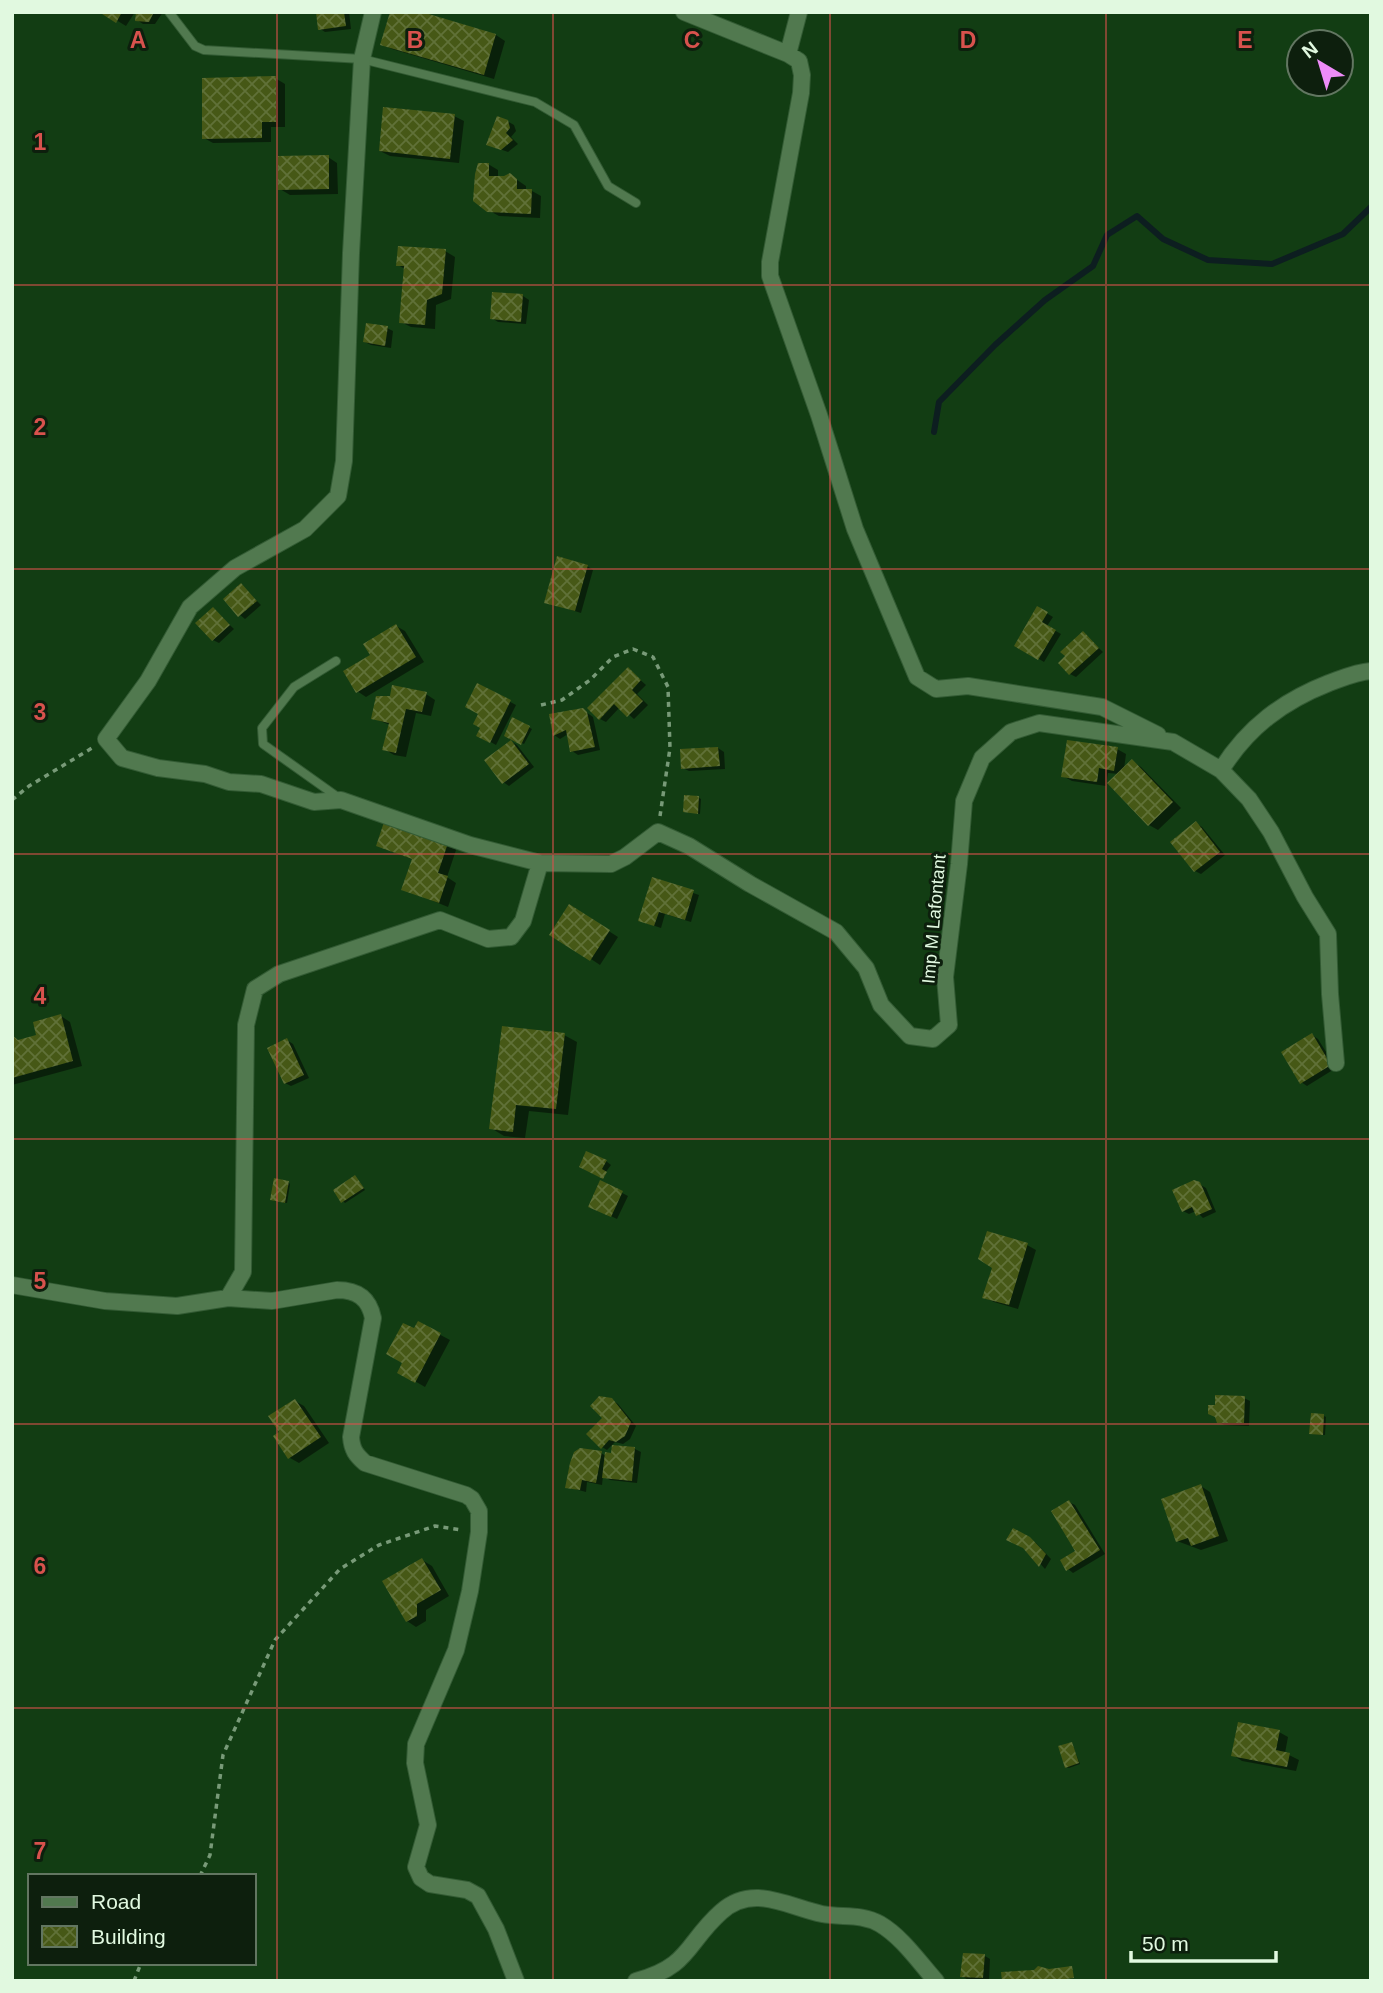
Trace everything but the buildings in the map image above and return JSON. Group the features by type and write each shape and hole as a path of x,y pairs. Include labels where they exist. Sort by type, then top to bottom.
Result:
{"street":[{"path":"373,12 362,59 351,253 344,461 338,496 305,529 235,568 190,607 148,681 106,739 122,758 158,768 205,774 229,782 261,784 314,802 341,800 470,845 540,863 611,864 658,832"},
{"path":"684,12 788,54 799,61 802,75 801,93 770,262 770,276 819,415 855,529 917,677 936,689 968,686 1102,707 1173,742"},
{"path":"788,54 799,12"},
{"path":"1221,770 1236,746 1272,713 1300,694 1358,672 1371,671"},
{"name":"Imp M Lafontant","path":"658,832 689,846 836,932 866,968 881,1005 911,1036 933,1039 949,1025 945,976 964,801 982,758 1011,732 1039,723 1173,742 1221,770 1249,799 1271,832 1328,934 1336,1063"},
{"path":"228,1298 243,1272 246,1025 255,989 279,974 440,920 488,939 511,936 523,921 540,863"},
{"path":"12,1285 104,1301 177,1306 228,1298 272,1301 348,1290 362,1297 372,1309 373,1328 351,1437 356,1456 365,1464 466,1495 472,1499 479,1511 479,1532 470,1591 456,1650 416,1744 415,1763 428,1825 416,1867 421,1878 430,1884 467,1890 478,1896 496,1929 516,1981"},
{"path":"636,1981 676,1964 721,1912 735,1903 762,1897 822,1914 852,1916 880,1924 896,1937 936,1981"}],"lane":[{"path":"169,12 195,46 204,50 362,59 535,102 574,125 608,186 636,203"},
{"path":"336,661 294,687 262,728 263,744 341,800"}],"path":[{"path":"541,705 562,700 590,680 613,657 633,649 653,657 668,687 670,748 658,832"},
{"path":"12,800 29,786 106,739"},
{"path":"201,1874 210,1855 223,1755 275,1640 340,1569 379,1545 435,1526 479,1532"}],"waterway":[{"path":"934,432 939,402 995,345 1045,300 1093,266 1107,235 1137,216 1163,239 1208,260 1272,264 1343,234 1371,207"}]}
